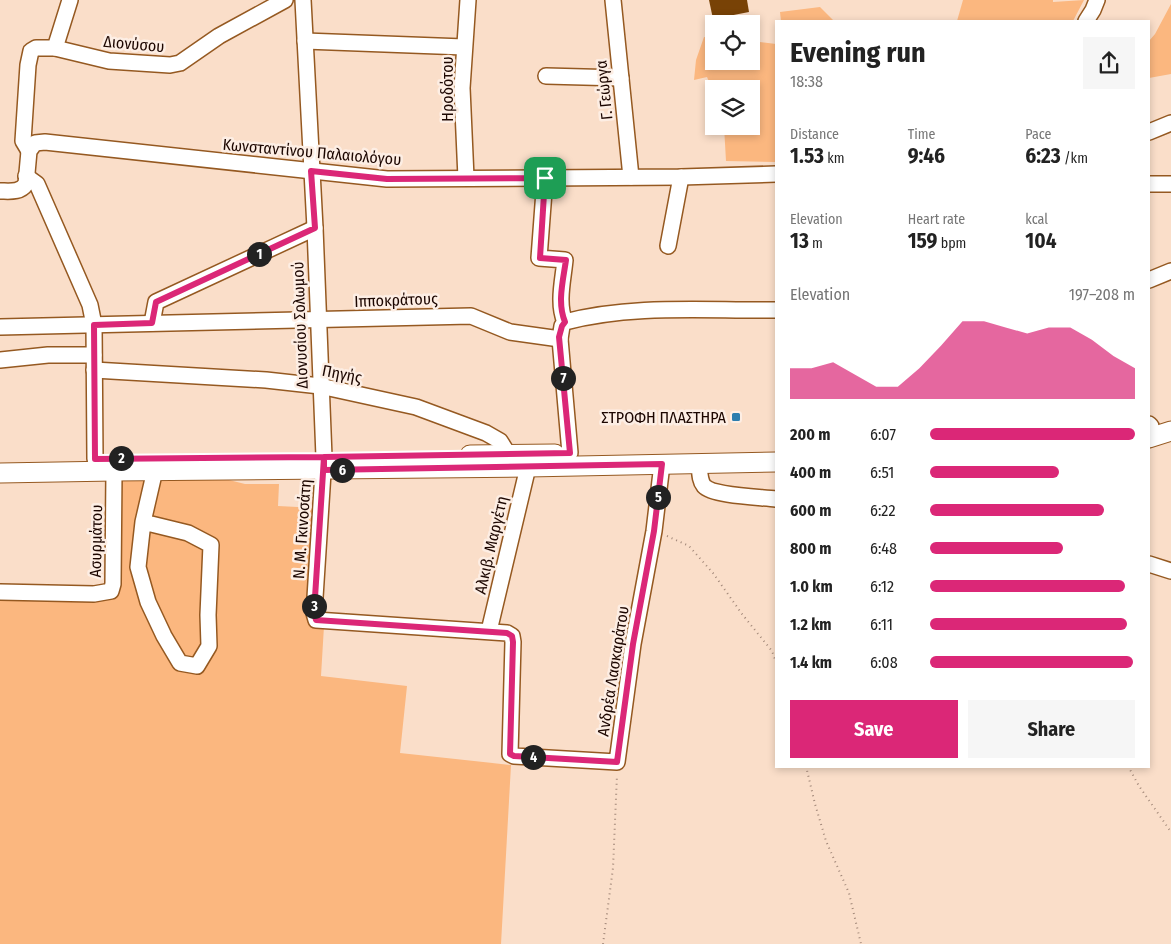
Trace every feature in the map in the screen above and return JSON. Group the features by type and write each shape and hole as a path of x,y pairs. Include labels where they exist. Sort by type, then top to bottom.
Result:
{"main road":[{"path":"1150,429 1171,419"},
{"path":"1150,429 1171,431"},
{"path":"0,473 324,464 505,454 775,450"},
{"path":"0,460 95,459 528,467 775,462"}],"street":[{"path":"0,191 20,190 26,184 29,151 23,140 28,65 31,51 36,48 54,48 70,0"},
{"name":"Διονύσου","path":"54,48 108,61 170,65 180,63 224,33 285,0"},
{"name":"Διονυσίου Σολωμού","path":"303,0 315,228 324,464"},
{"name":"Ηροδότου","path":"466,178 462,88 468,0"},
{"name":"Γ. Γεώργα","path":"613,0 631,177"},
{"path":"1087,20 1094,10 1097,0"},
{"path":"305,41 464,47"},
{"path":"546,76 621,78"},
{"path":"1150,132 1171,122"},
{"name":"Κωνσταντίνου Παλαιολόγου","path":"29,151 35,143 45,142 387,179 682,177 775,174"},
{"path":"26,176 37,184 90,305 94,325 95,459"},
{"path":"668,246 682,177"},
{"path":"545,178 540,258 566,260 560,305 565,322"},
{"path":"1150,184 1171,184"},
{"path":"152,323 156,302 315,228"},
{"path":"1150,280 1171,271"},
{"path":"570,453 560,339 562,326 565,322 585,317 626,312 775,310"},
{"name":"Ιπποκράτους","path":"0,327 472,316 510,332 560,339"},
{"path":"0,360 48,355 94,355"},
{"name":"Πηγής","path":"94,370 266,380 320,386 416,407 486,433 500,441 505,448 505,454"},
{"name":"Ν. Μ. Γκινοσάτη","path":"324,464 314,613 316,620 489,631"},
{"name":"Ανδρέα Λασκαράτου","path":"617,762 633,644 654,531 662,464"},
{"path":"699,464 700,481 705,488 716,492 775,499"},
{"name":"Αλκιβ. Μαργέτη","path":"489,631 528,467"},
{"name":"Ασυρμάτου","path":"0,592 94,594 111,591 113,584 114,470"},
{"path":"143,522 188,533 211,544 208,615 210,646 197,666 180,663 164,636 148,602 138,567 143,522 155,470"},
{"path":"1150,564 1171,571"},
{"path":"489,631 507,633 512,636 510,754 514,756 617,762"}],"path":[{"path":"654,531 689,546 713,573 742,614 772,651 775,659"},
{"path":"603,944 613,868 617,762"},
{"path":"806,768 826,840 848,893 861,944"},
{"path":"1129,768 1139,786 1171,832"}],"shaded area":[{"path":"963,0 1053,0 1053,2 1084,0 1074,20 957,20"},
{"path":"1171,4 1171,74 1150,78 1150,40"},
{"path":"820,7 833,20 781,20 780,12"},
{"path":"704,37 705,70 760,70 760,42 775,44 775,162 726,161 725,135 760,135 760,80 708,80 707,77 694,80 696,60"},
{"path":"225,479 245,484 279,484 278,506 317,508 309,625 324,626 321,676 407,686 400,753 511,765 501,944 0,944 0,599 117,596 119,480"}],"building":[{"path":"709,0 747,0 749,12 734,15 712,15"}],"place":[{"name":"ΣΤΡΟΦΗ ΠΛΑΣΤΗΡΑ","path":"736,417"}],"route":[{"path":"545,178 387,179 311,171 315,228 156,302 152,323 94,325 95,459 324,457 314,613 316,620 510,634 513,642 510,754 514,756 617,762 633,644 654,531 662,464 324,470 324,457 570,453 559,337 565,322 560,305 566,260 540,258 545,178"}]}
